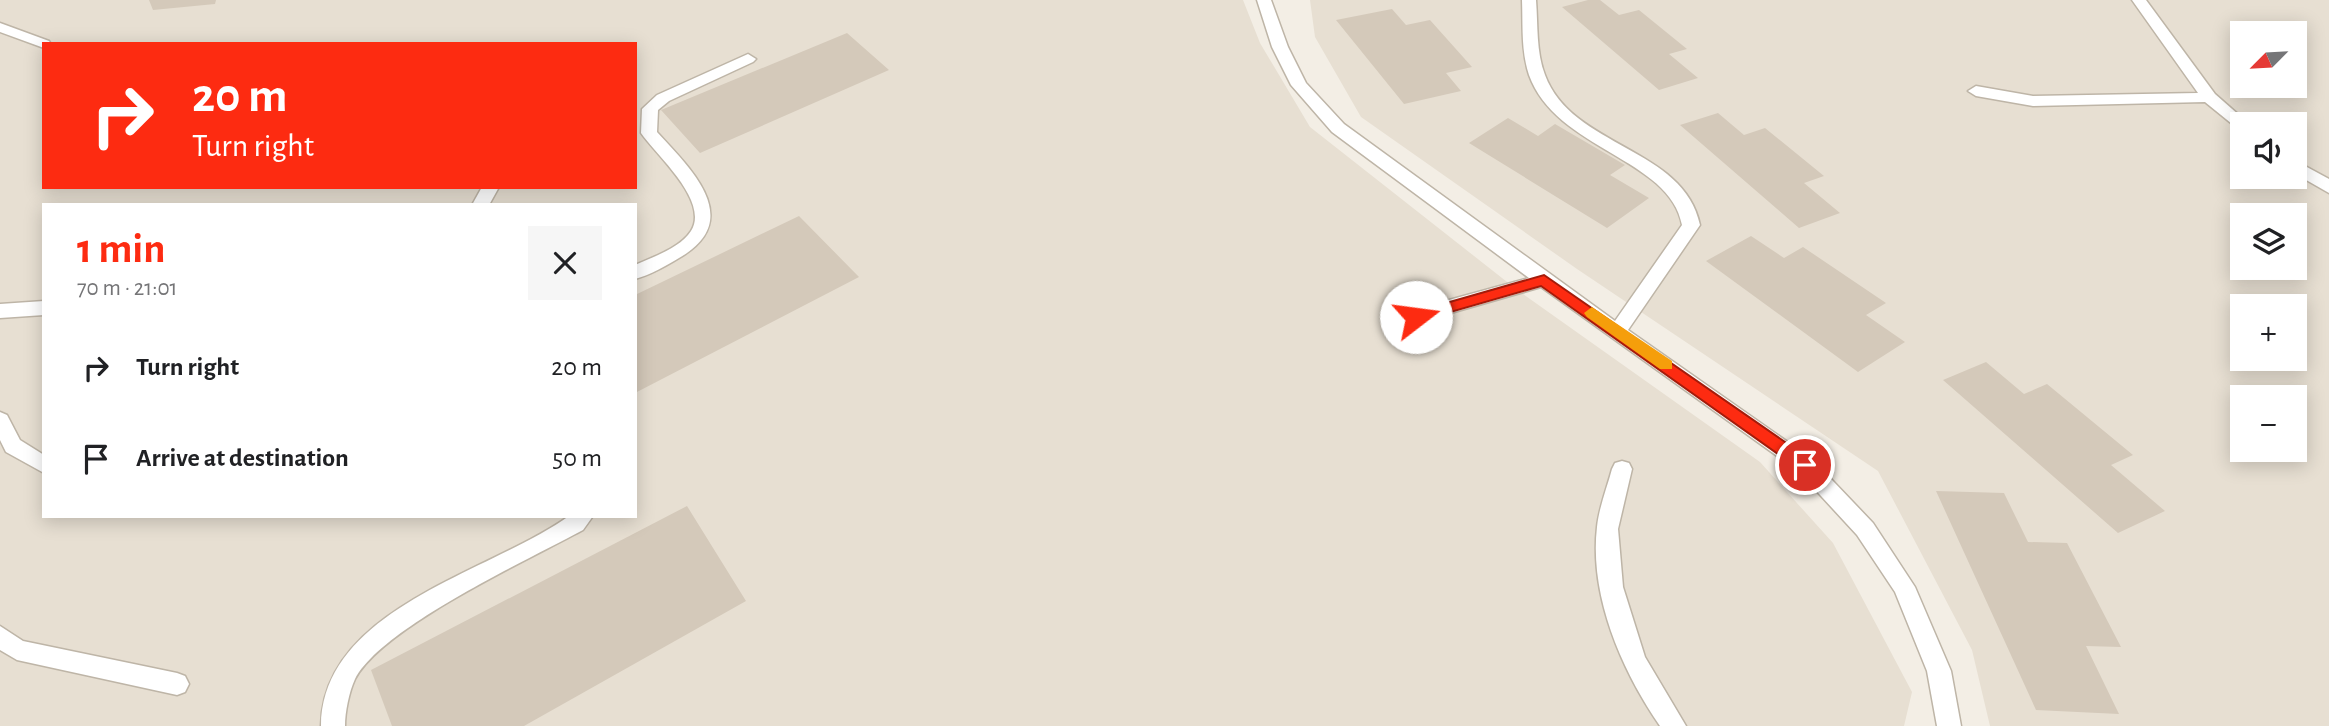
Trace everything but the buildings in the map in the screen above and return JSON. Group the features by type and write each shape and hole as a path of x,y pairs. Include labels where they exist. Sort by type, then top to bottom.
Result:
{"lane":[{"path":"1264,0 1280,47 1300,85 1338,128 1544,280 1805,465 1865,529 1904,587 1939,671 1949,726"},
{"path":"1529,0 1533,60 1539,82 1554,104 1576,127 1674,189 1683,197 1691,216 1691,225 1618,330"},
{"path":"2139,0 2209,97 2230,116"},
{"path":"0,27 42,43"},
{"path":"637,272 677,250 700,232 704,211 695,187 649,133 650,109 663,98 748,59"},
{"path":"1976,91 2033,101 2209,97"},
{"path":"2307,173 2329,187"},
{"path":"1416,317 1544,280"},
{"path":"0,311 42,308"},
{"path":"0,420 13,446 42,464"},
{"path":"1622,470 1607,536 1616,614 1654,699 1674,726"},
{"path":"333,726 333,716 345,674 373,640 417,610 575,524 580,518"},
{"path":"0,636 17,650 177,684"}],"shaded area":[{"path":"0,0 1243,0 1260,43 1310,127 1516,289 1760,462 1833,543 1912,692 1904,726 0,726"},
{"path":"1310,0 2329,0 2329,726 1990,726 1972,650 1878,471 1577,269 1361,117 1315,37"}],"slow traffic":[{"path":"1592,313 1666,365"}],"route":[{"path":"1416,317 1544,280 1805,465"}]}
